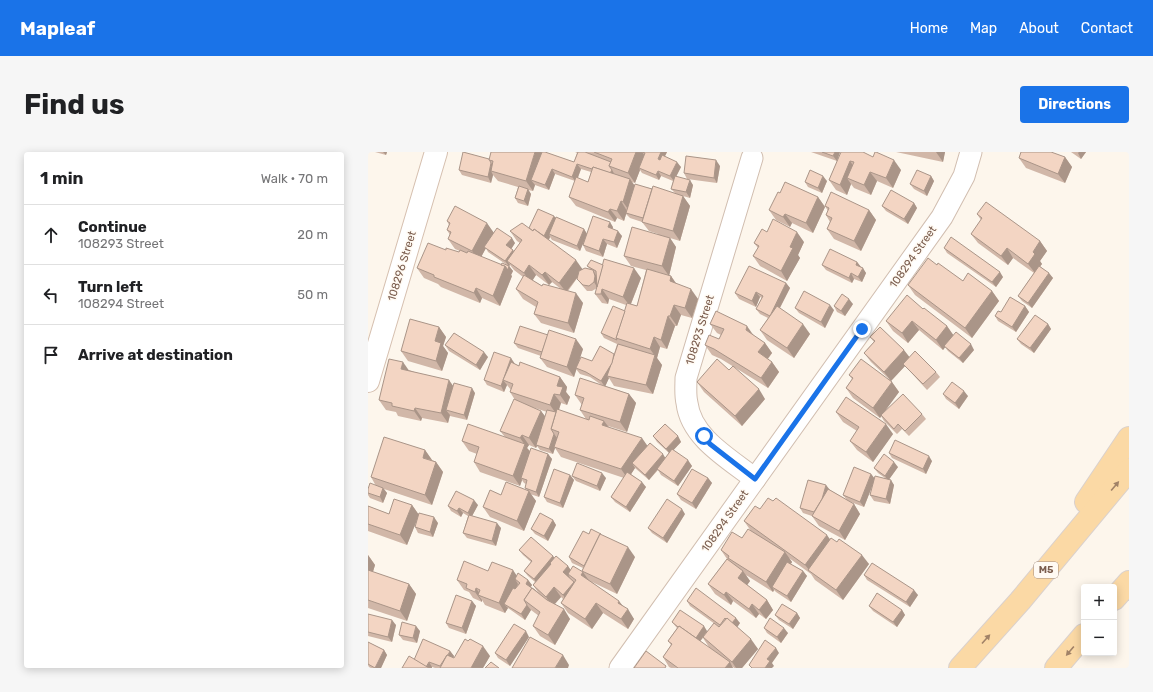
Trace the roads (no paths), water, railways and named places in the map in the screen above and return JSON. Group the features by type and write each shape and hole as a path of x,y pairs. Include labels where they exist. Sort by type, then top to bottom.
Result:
{"main road":[{"path":"1020,601 1129,438"},
{"name":"M5","path":"960,668 1020,601 1129,470"},
{"path":"1117,596 1129,582"},
{"path":"1056,668 1081,639"}],"street":[{"name":"108296 Street","path":"368,381 436,152"},
{"name":"108294 Street","path":"620,668 942,217 964,176 971,152"},
{"name":"108293 Street","path":"752,158 686,378 687,404 697,429 710,444 755,479"}]}
